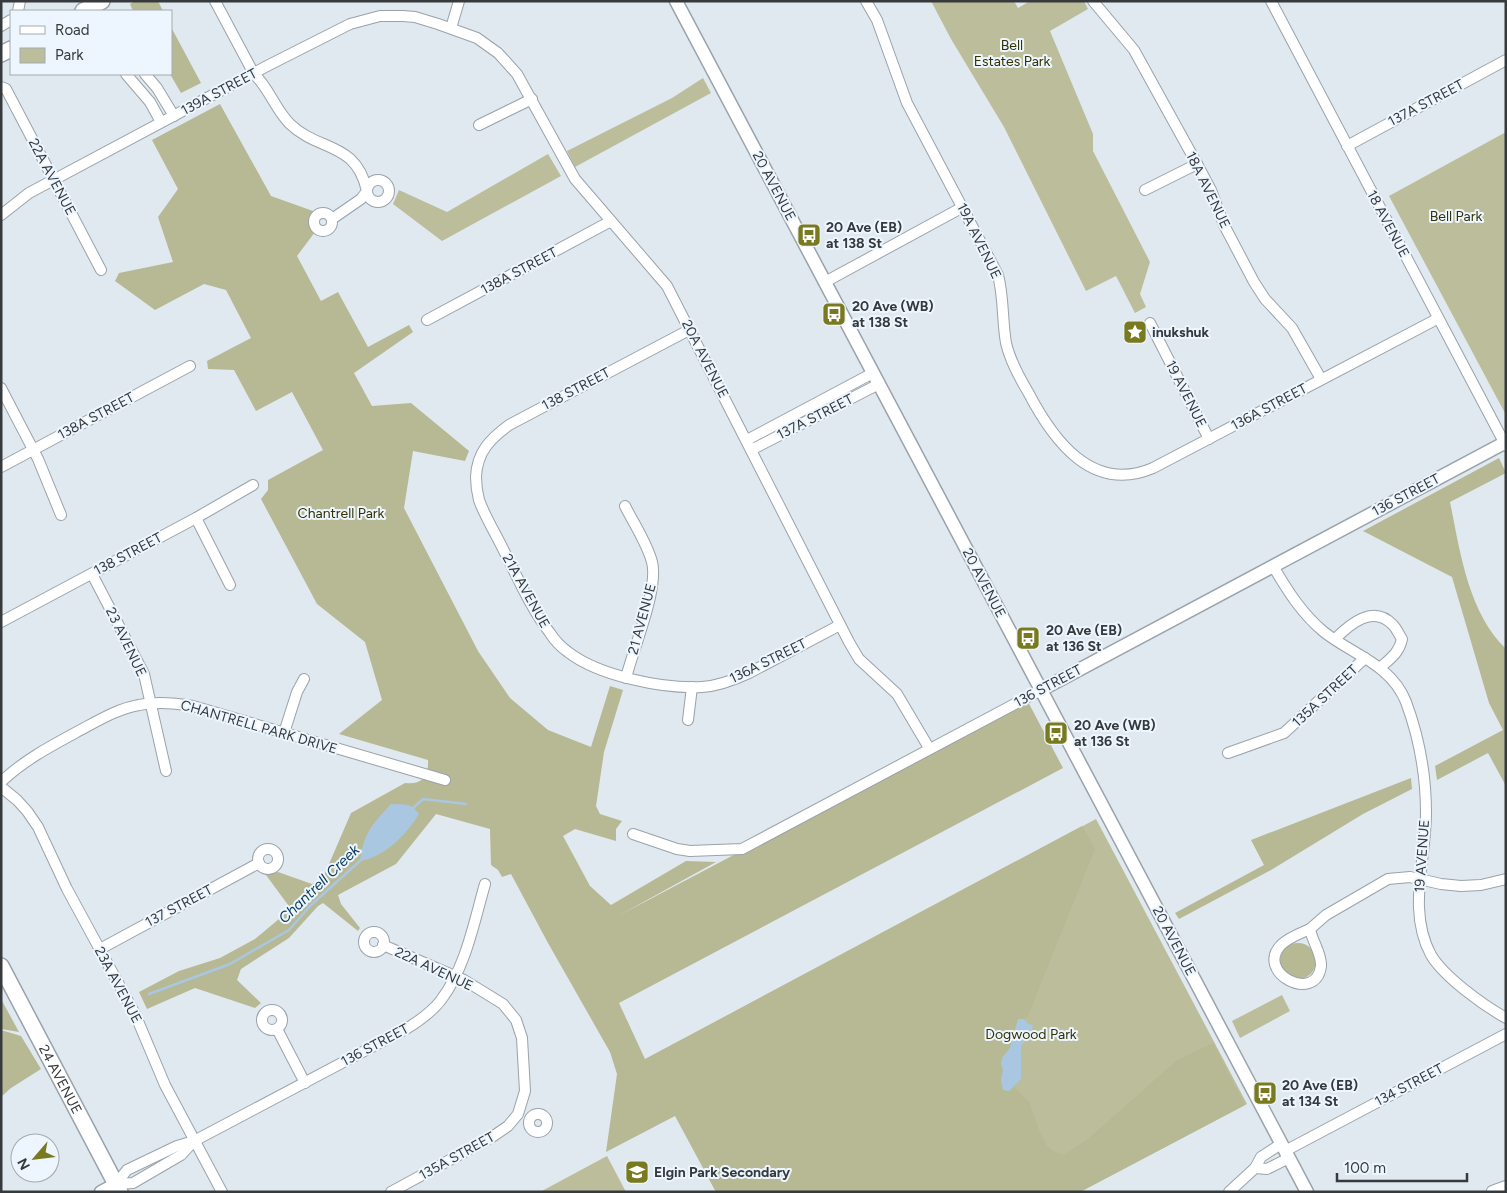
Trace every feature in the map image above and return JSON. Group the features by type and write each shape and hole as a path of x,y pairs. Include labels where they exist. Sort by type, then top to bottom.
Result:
{"main road":[{"name":"24 AVENUE","path":"1,966 118,1188"}],"street":[{"path":"216,1 254,74 264,83 287,121 308,138 332,147 352,161 365,180 367,191 360,199 332,219"},
{"path":"452,28 459,1"},
{"name":"20 AVENUE","path":"676,1 1306,1192"},
{"name":"19A AVENUE","path":"866,1 877,20 907,103 998,275 1002,289 1006,344 1016,370 1038,412 1051,431 1077,457 1096,470"},
{"name":"18A AVENUE","path":"1093,1 1134,50 1211,190 1227,231 1254,282 1265,299 1292,328 1321,379"},
{"name":"18 AVENUE","path":"1271,1 1505,443"},
{"name":"139A STREET","path":"1,215 29,193 340,28 370,18 409,16 452,28"},
{"name":"20A AVENUE","path":"452,28 477,38 498,53 517,74 568,169 582,188 661,278 859,659 889,686 905,705 929,748"},
{"name":"137A STREET","path":"1347,146 1506,60"},
{"path":"127,75 150,102 161,122"},
{"path":"146,75 157,88 174,116"},
{"name":"22A AVENUE","path":"1,87 6,89 101,270"},
{"path":"479,125 532,99"},
{"path":"1145,190 1197,164"},
{"path":"825,282 963,207"},
{"name":"138A STREET","path":"427,320 611,221"},
{"name":"136A STREET","path":"1096,470 1119,476 1142,473 1438,318"},
{"name":"19 AVENUE","path":"1150,323 1210,439"},
{"name":"138 STREET","path":"478,464 487,444 493,436 508,425 689,330"},
{"name":"138A STREET","path":"1,467 190,366"},
{"name":"137A STREET","path":"749,445 799,413 876,379"},
{"name":"137A STREET","path":"749,445 804,422 876,379"},
{"path":"1,388 33,450 61,515"},
{"path":"799,413 804,422"},
{"name":"136 STREET","path":"633,834 684,850 742,849 1505,443"},
{"name":"21A AVENUE","path":"478,464 476,488 481,505 534,608 550,634 559,645 580,660 600,670 626,678"},
{"name":"138 STREET","path":"1,622 196,518 253,485"},
{"name":"21 AVENUE","path":"625,506 646,547 653,571 651,595 626,678"},
{"path":"196,518 230,585"},
{"name":"19 AVENUE","path":"1273,566 1292,596 1324,632 1391,676 1405,699 1419,747 1423,770 1426,813 1419,897 1422,932 1432,955 1450,977 1506,1018"},
{"name":"23 AVENUE","path":"92,574 144,674 166,771"},
{"path":"1335,639 1352,623 1364,617 1381,617 1393,625 1402,639 1395,656 1380,667"},
{"name":"136A STREET","path":"626,678 692,687 714,685 738,678 840,624"},
{"name":"135A STREET","path":"1228,753 1284,733 1365,658"},
{"path":"284,733 297,692 304,679"},
{"path":"688,720 692,687"},
{"name":"CHANTRELL PARK DRIVE","path":"1,782 32,757 110,714 136,705 169,702 193,706 445,780"},
{"name":"23A AVENUE","path":"1,788 17,800 38,827 67,889 135,1014 165,1085 222,1192"},
{"name":"137 STREET","path":"100,948 259,863"},
{"path":"1310,929 1312,939 1321,959 1321,966 1315,978 1309,982 1294,983 1286,980 1276,967 1277,950 1283,944 1310,929 1326,915 1388,879 1410,877 1441,884 1461,886 1506,880"},
{"name":"136 STREET","path":"101,1192 134,1183 181,1155 194,1141 416,1023 442,999 455,976 462,960 485,884"},
{"name":"22A AVENUE","path":"383,945 455,976 502,1004 516,1020 522,1038 525,1091 518,1114"},
{"path":"277,1029 305,1082"},
{"name":"134 STREET","path":"1228,1192 1255,1168 1261,1157 1285,1151 1506,1034"},
{"path":"518,1114 529,1120"},
{"name":"135A STREET","path":"391,1192 492,1137 508,1126 518,1114"},
{"name":"134 STREET","path":"1255,1168 1267,1169 1285,1151"},
{"path":"1492,1191 1506,1186"}],"green space":[{"path":"135,1 158,1 162,10 133,10 130,4"},
{"name":"Bell Estates Park","path":"931,1 1014,1 1018,8 1030,1 1084,1 1088,9 1050,31 1093,134 1093,151 1150,262 1140,294 1146,307 1135,313 1116,276 1086,291 1004,127 951,39"},
{"path":"172,29 201,83 181,93 171,75"},
{"path":"703,78 711,93 575,167 567,151 672,98"},
{"name":"Chantrell Park","path":"220,104 271,196 313,211 311,222 315,232 297,256 321,301 338,292 368,347 409,325 413,332 354,373 372,406 411,403 469,451 465,461 413,451 404,508 478,651 510,698 548,730 591,747 610,686 623,690 604,752 596,806 600,814 622,821 616,829 616,841 575,829 563,836 590,886 611,905 686,861 716,862 618,916 1027,700 1063,768 619,1003 645,1059 1082,826 1095,849 1027,1018 1018,1019 1010,1048 1002,1058 1003,1070 1001,1080 1003,1090 1009,1091 1013,1086 1029,1102 1040,1133 1047,1146 1055,1152 1064,1155 1089,1138 1176,1061 1213,1043 1245,1105 1080,1192 716,1192 675,1116 606,1152 617,1074 610,1052 511,874 502,877 498,870 491,865 490,829 436,814 396,864 338,895 341,904 360,928 358,931 323,903 289,938 241,969 237,980 261,1003 255,1008 195,988 147,1009 139,992 179,971 220,958 255,939 291,909 266,875 278,872 312,884 323,878 351,813 405,783 420,781 426,775 428,766 428,760 339,734 382,700 365,642 317,604 261,499 268,490 268,480 323,450 292,392 256,411 234,370 208,369 207,361 251,338 226,290 204,284 155,310 115,281 119,273 173,262 158,217 178,189 152,140"},
{"name":"Bell Park","path":"1506,132 1506,415 1389,196"},
{"path":"548,154 561,176 442,241 393,204 399,190 447,212"},
{"path":"1499,458 1506,473 1450,502 1462,560 1474,599 1493,634 1506,649 1506,786 1488,753 1437,780 1435,766 1503,730 1489,703 1452,577 1363,531"},
{"path":"1411,778 1412,789 1363,814 1271,870 1179,919 1175,913 1264,865 1251,840"},
{"name":"Dogwood Park","path":"1096,819 1247,1104 1080,1192 716,1192 646,1059"},
{"path":"1298,943 1305,944 1311,948 1315,954 1315,968 1311,974 1305,978 1298,979 1291,978 1285,974 1281,968 1280,961 1281,954 1285,948 1291,944"},
{"path":"1282,995 1290,1011 1240,1038 1232,1021"},
{"path":"1,999 19,1032 1,1029"},
{"path":"1,1030 21,1036 41,1069 11,1088 1,1097"},
{"path":"607,1156 626,1192 540,1192"}],"water":[{"path":"391,804 410,806 419,814 408,830 394,844 378,855 360,861 364,843 370,830"},
{"path":"1018,1019 1024,1019 1028,1024 1033,1025 1031,1034 1021,1046 1021,1079 1009,1091 1003,1090 1001,1080 1003,1070 1002,1058 1010,1048"}],"waterway":[{"name":"Chantrell Creek","path":"412,809 423,799 466,804"},
{"name":"Chantrell Creek","path":"149,994 230,964 289,930 310,906 361,860"}],"place":[{"name":"20 Ave (EB) at 138 St","path":"809,235"},
{"name":"20 Ave (WB) at 138 St","path":"834,314"},
{"name":"inukshuk","path":"1135,332"},
{"name":"20 Ave (EB) at 136 St","path":"1028,638"},
{"name":"20 Ave (WB) at 136 St","path":"1056,733"},
{"name":"20 Ave (EB) at 134 St","path":"1265,1093"},
{"name":"Elgin Park Secondary","path":"637,1172"}]}
